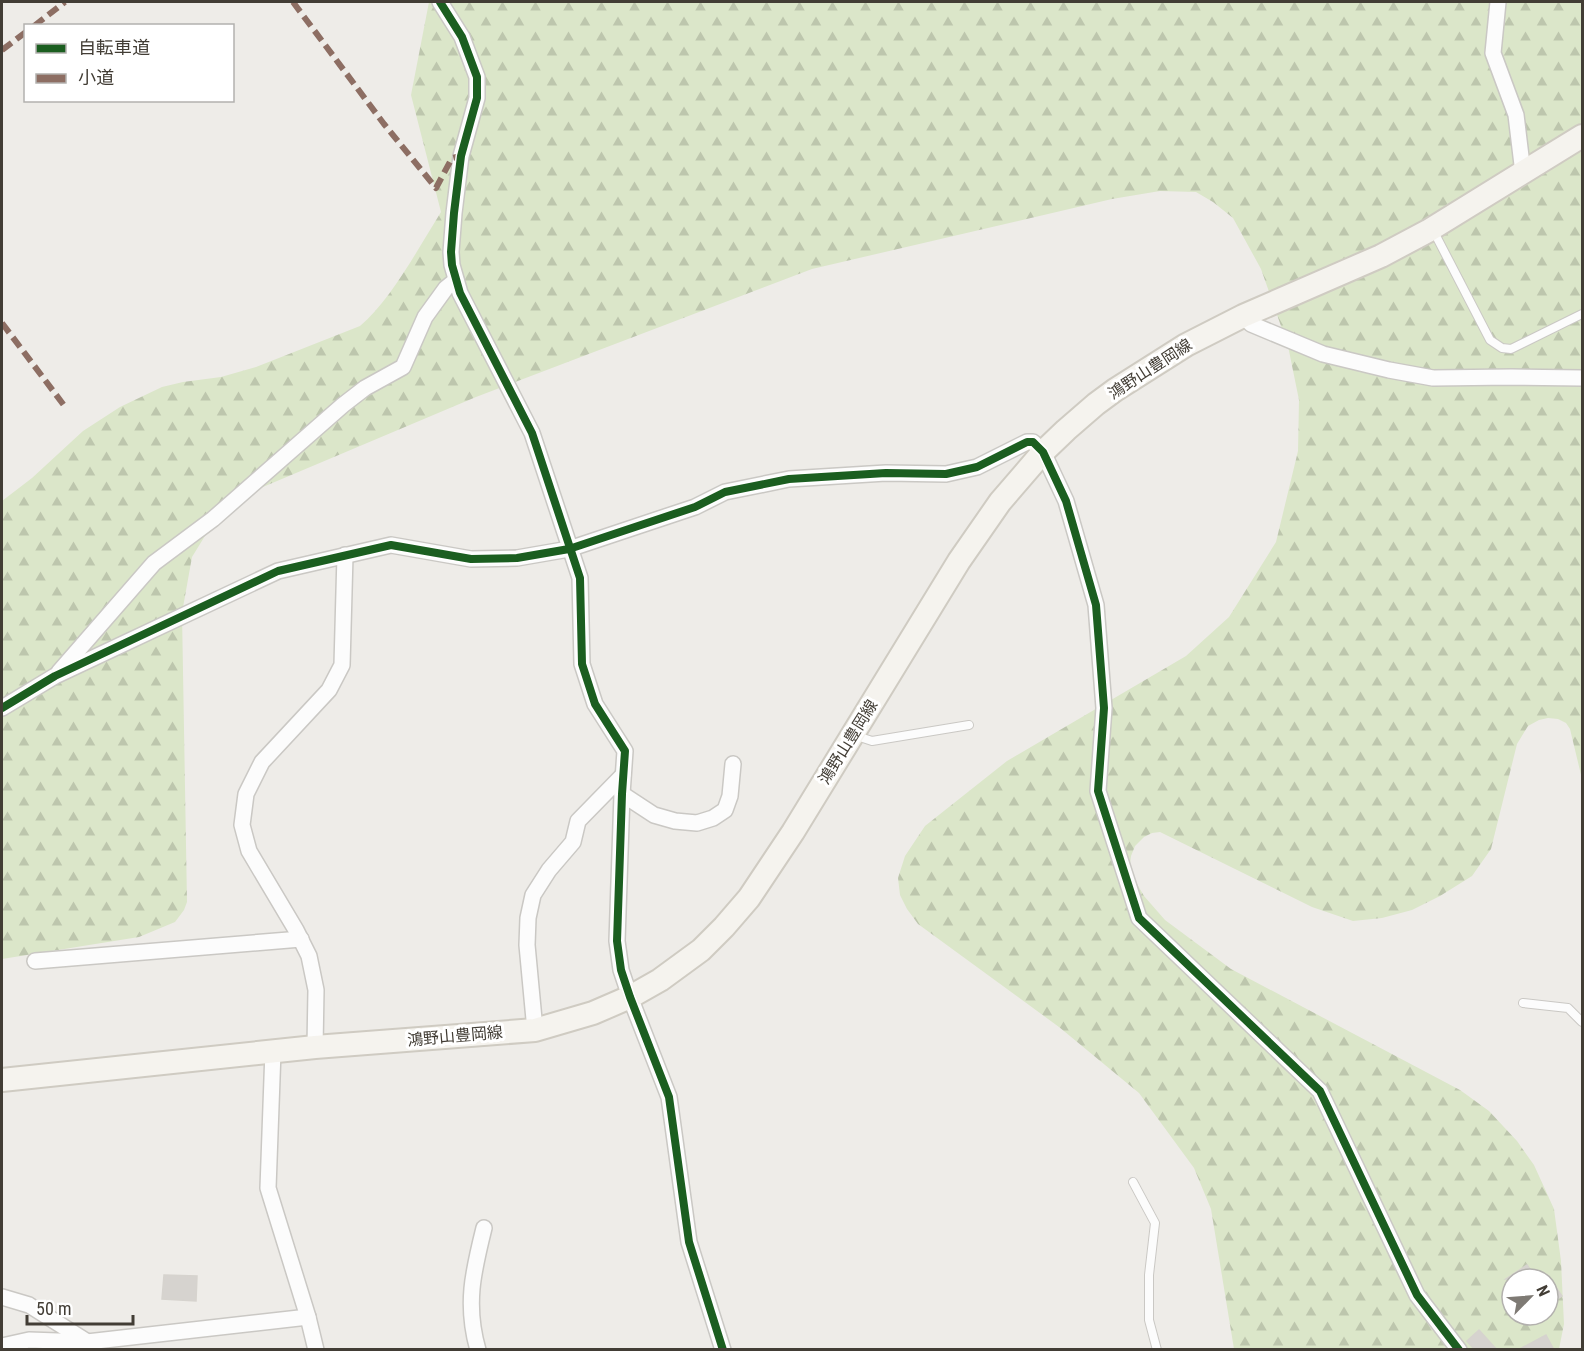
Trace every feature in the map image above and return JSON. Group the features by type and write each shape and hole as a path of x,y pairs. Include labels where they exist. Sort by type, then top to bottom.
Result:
{"main road":[{"name":"鴻野山豊岡線","path":"2,1080 315,1047 535,1030 630,998 701,950 740,910 758,887 966,551 1000,502 1043,452 1066,430 1096,404 1132,378 1186,345 1243,316 1381,256 1432,229 1582,136"}],"street":[{"path":"440,2 462,37 477,77 477,98 461,156 454,213 451,252 456,280 460,293 532,433 580,578 582,664 596,704 625,751 617,941 621,970 669,1096 689,1242 723,1350"},
{"path":"1498,2 1493,53 1516,115 1524,173"},
{"path":"55,676 154,563 213,519 343,405 365,388 403,367 425,317 446,288 456,280"},
{"path":"1243,316 1251,324 1323,354 1389,370 1433,378 1512,376 1582,378"},
{"path":"2,708 55,676 278,570 391,545 471,559 517,558 569,549 695,507 725,492 789,479 886,473 946,474 977,467 1028,442 1034,442 1043,452 1066,501 1095,605 1104,708 1098,791 1139,918 1320,1091 1417,1295 1460,1350"},
{"path":"315,1047 316,990 309,956 249,851 242,825 246,794 262,762 329,690 342,665 345,555"},
{"path":"622,794 654,815 675,821 697,823 705,821 725,810 730,796 733,764"},
{"path":"535,1030 527,945 528,918 533,895 549,870 573,842 578,821 623,775"},
{"path":"35,961 301,939"},
{"path":"273,1051 268,1188 316,1350"},
{"path":"478,1350 471,1307 473,1272 484,1228"},
{"path":"2,1297 29,1305 96,1344"},
{"path":"2,1346 29,1340 96,1344 308,1317"}],"lane":[{"path":"1432,229 1491,340 1502,348 1511,348 1582,314"},
{"path":"853,735 872,741 969,725"},
{"path":"1523,1003 1568,1008 1582,1022"},
{"path":"1133,1182 1155,1223 1149,1275 1149,1320 1157,1350"}],"green space":[{"path":"429,2 1582,2 1582,779 1570,729 1566,723 1548,718 1528,726 1517,744 1491,849 1472,876 1412,910 1382,918 1353,921 1312,907 1160,832 1144,837 1135,846 1130,864 1133,877 1144,896 1165,920 1231,969 1460,1090 1489,1111 1517,1141 1534,1165 1554,1209 1561,1261 1564,1324 1559,1349 1234,1349 1211,1209 1194,1168 1139,1093 1059,1027 918,924 900,895 898,878 905,856 925,826 1007,761 1186,656 1229,617 1276,542 1298,451 1299,400 1288,346 1261,269 1233,218 1196,192 1160,191 1112,199 812,269 476,397 244,495 208,531 192,557 182,613 187,902 184,910 175,922 139,937 2,959 2,501 32,478 83,431 120,407 162,387 221,377 256,367 360,326 383,302 441,212 411,95"}],"building":[{"path":"164,1275 197,1276 196,1301 162,1299"},
{"path":"1479,1330 1497,1350 1475,1350 1467,1341"},
{"path":"1546,1335 1554,1350 1518,1350"}],"marked path":[{"path":"37,24 65,2"},
{"path":"293,2 384,124 436,188 452,158 461,156"},
{"path":"2,50 24,34"},
{"path":"2,323 66,408"}],"cycle path":[{"path":"440,2 462,37 477,77 477,98 461,156 454,213 452,265 460,293 532,433 580,578 582,664 595,704 625,751 617,941 621,970 669,1097 689,1242 723,1350"},
{"path":"2,708 55,676 278,571 391,545 471,559 517,558 569,549 695,507 725,492 789,479 886,473 946,474 977,467 1027,442 1033,442 1043,452 1066,501 1096,605 1104,708 1098,791 1139,918 1320,1091 1417,1295 1459,1350"}]}
